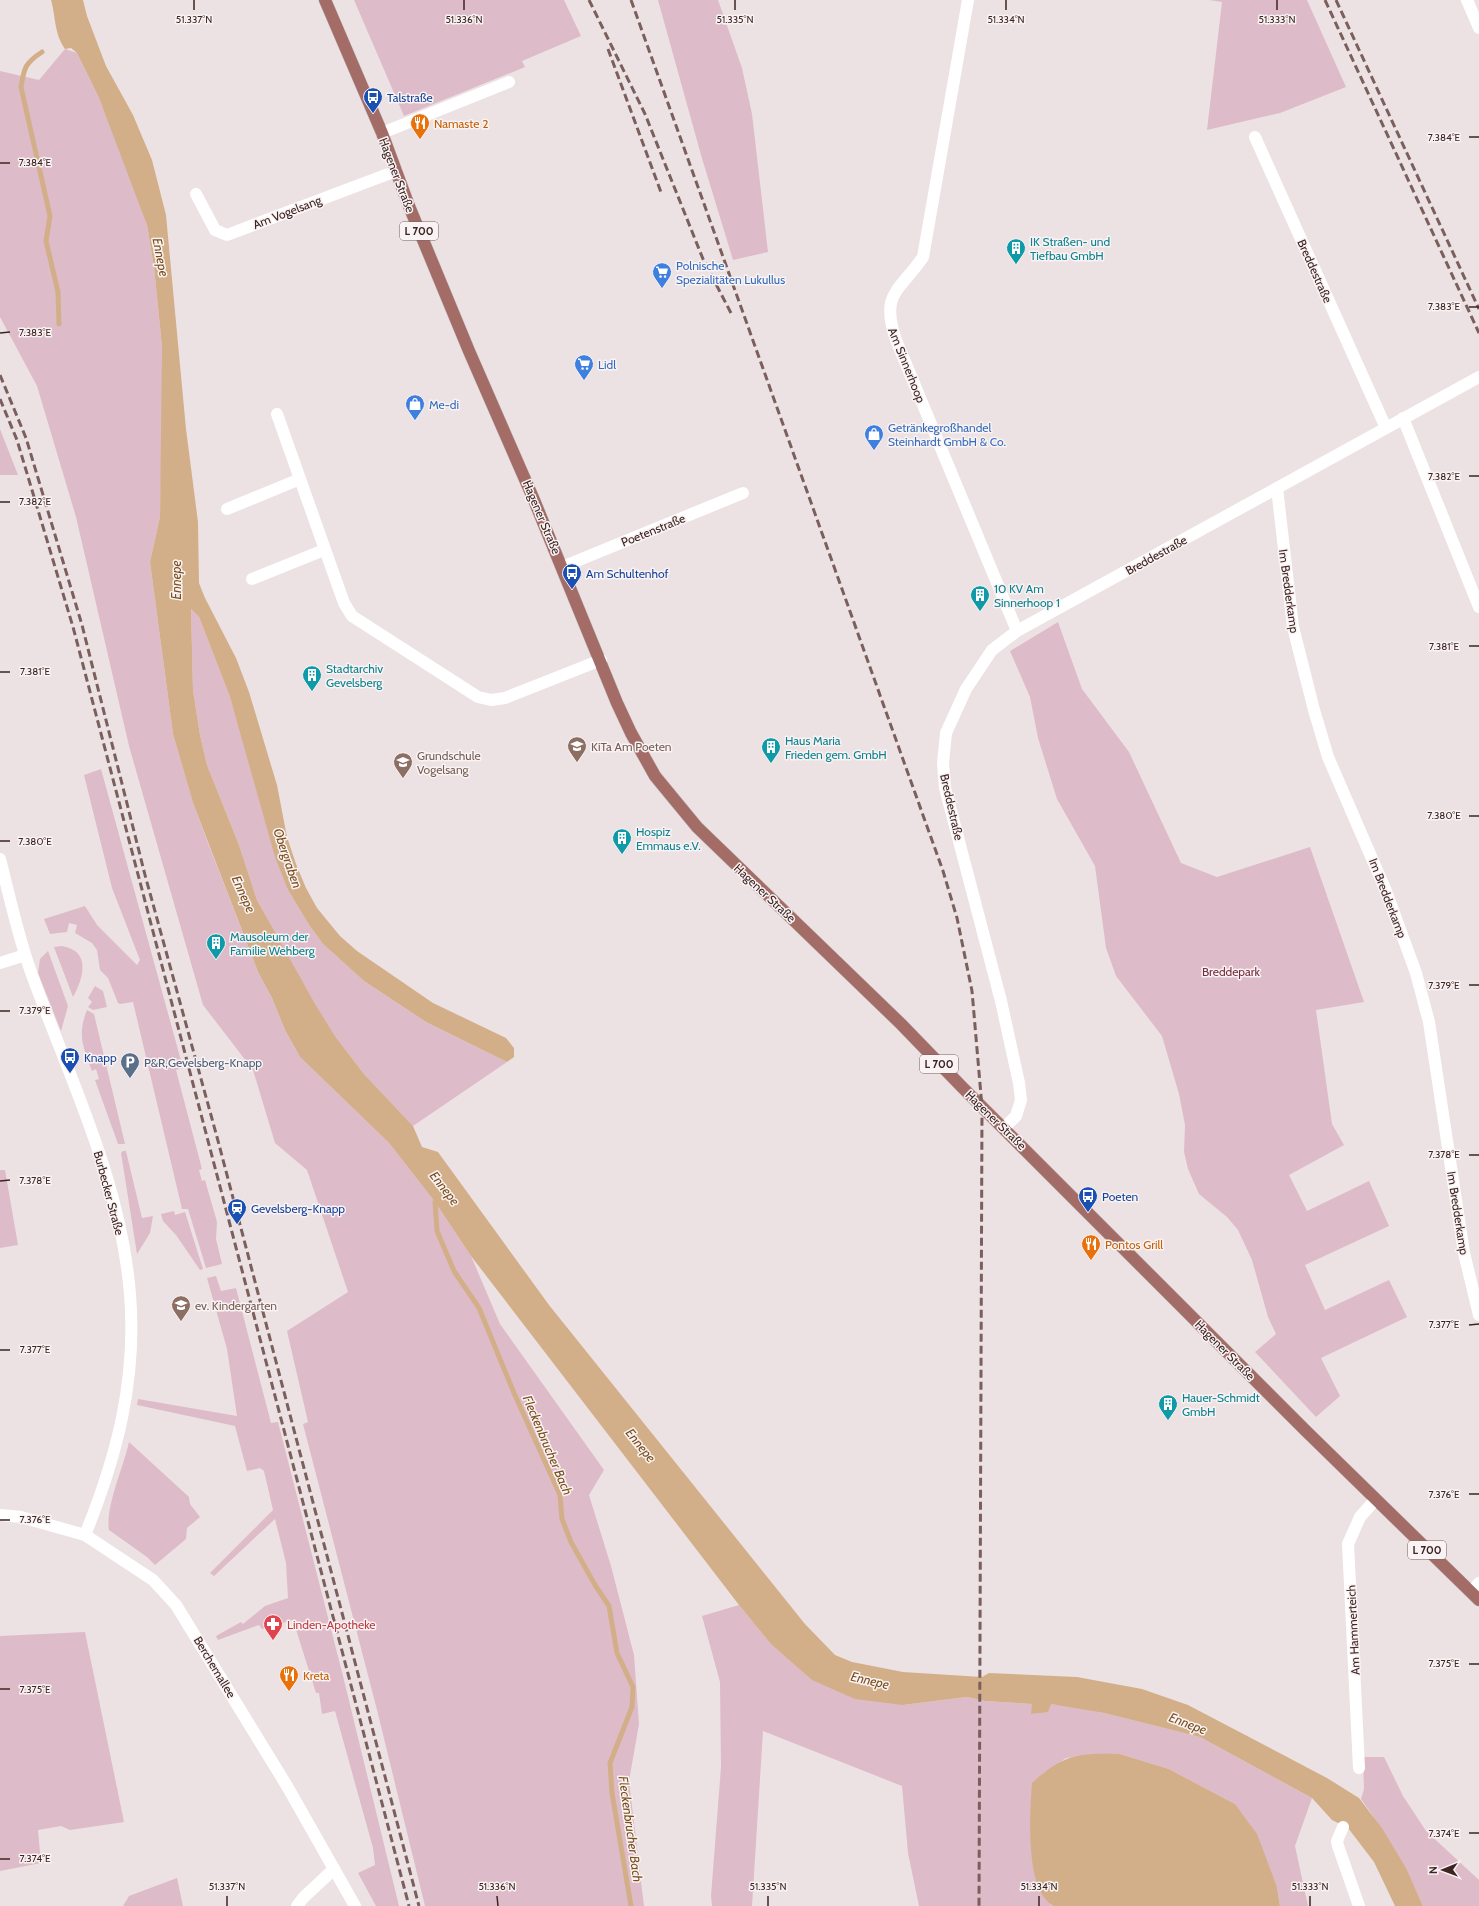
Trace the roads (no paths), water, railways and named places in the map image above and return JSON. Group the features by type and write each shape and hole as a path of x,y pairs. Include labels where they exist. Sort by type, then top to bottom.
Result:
{"main road":[{"name":"Hagener Straße","path":"325,0 382,133 468,351 518,460 631,734 651,770 669,795 697,828 901,1024 957,1082 1375,1500 1476,1592"}],"street":[{"name":"Am Sinnerhoop","path":"968,0 923,256 910,276 894,292 888,307 890,322 896,340 1017,631"},
{"path":"1467,0 1479,28"},
{"path":"382,133 509,82"},
{"name":"Breddestraße","path":"1255,137 1386,428"},
{"name":"Am Vogelsang","path":"196,194 215,230 227,235 396,171"},
{"name":"Breddestraße","path":"1004,1128 1016,1116 1021,1100 1019,1083 1001,1001 945,788 942,763 946,733 966,689 992,650 1017,631 1479,377"},
{"path":"277,414 324,550 344,603 352,616 478,697 491,700 505,698 601,660"},
{"path":"1403,418 1479,607"},
{"path":"227,508 300,479"},
{"name":"Im Bredderkamp","path":"1277,488 1293,627 1314,710 1328,757 1392,906 1416,973 1429,1022 1464,1253 1479,1315"},
{"name":"Poetenstraße","path":"562,568 743,493"},
{"path":"252,579 324,550"},
{"name":"Burbecker Straße","path":"0,859 25,955 88,1121 104,1171 115,1210 130,1294 131,1352 118,1440 104,1489 85,1535"},
{"path":"0,963 25,955"},
{"name":"Am Hammerteich","path":"1359,1768 1348,1544 1360,1517 1375,1500"},
{"name":"Berchemallee","path":"0,1515 21,1517 85,1535 153,1580 176,1605 236,1700 355,1906"},
{"path":"1343,1827 1338,1836 1338,1846 1359,1906"},
{"path":"297,1906 303,1898 334,1869"}],"water":[{"path":"51,0 83,0 87,16 106,66 133,115 152,160 166,215 186,429 198,522 199,583 205,598 236,658 249,692 277,785 287,837 306,888 317,908 340,936 357,951 433,1003 506,1038 514,1048 514,1057 507,1062 426,1022 364,981 323,944 309,925 288,890 275,857 230,697 199,617 191,609 193,690 200,735 207,765 239,845 257,900 315,1004 335,1036 364,1074 413,1126 422,1147 438,1152 549,1305 805,1624 835,1655 852,1662 903,1672 982,1677 989,1673 1077,1677 1142,1689 1188,1705 1327,1778 1359,1798 1382,1828 1406,1868 1423,1906 1395,1906 1374,1862 1348,1828 1332,1820 1312,1798 1200,1737 1104,1713 1051,1704 1048,1712 1031,1714 1032,1704 985,1701 967,1697 903,1705 855,1699 812,1680 770,1643 739,1605 471,1256 435,1202 389,1143 300,1057 285,1030 272,998 258,972 193,803 173,734 150,562 160,517 162,347 154,267 147,225 99,98 77,53 71,48 65,49 61,43"},
{"path":"1093,1754 1120,1754 1169,1769 1235,1804 1257,1834 1277,1887 1280,1906 1054,1906 1044,1898 1033,1868 1031,1850 1030,1812 1032,1783 1053,1766 1072,1757"}],"waterway":[{"path":"42,52 32,59 26,66 21,87 50,216 46,241 58,292 59,324"},
{"name":"Fleckenbrucher Bach","path":"438,1196 435,1202 437,1231 454,1271 479,1308 514,1393 560,1495 562,1519 571,1542 595,1585 609,1606 617,1653 633,1687 632,1707 610,1763 612,1793 631,1906"}],"railway":[{"path":"589,0 645,114 703,259 732,315"},
{"path":"631,0 943,871 957,918 972,991 982,1107 979,1906"},
{"path":"1325,0 1479,333"},
{"path":"1336,0 1479,309"},
{"path":"608,49 662,195"},
{"path":"0,375 26,438 82,625 145,875 217,1137 419,1906"},
{"path":"0,399 17,440 73,627 409,1906"}],"place":[{"name":"Talstraße","path":"373,114"},
{"name":"Namaste 2","path":"420,140"},
{"name":"IK Straßen- und Tiefbau GmbH","path":"1016,265"},
{"name":"Polnische Spezialitäten Lukullus","path":"662,289"},
{"name":"Lidl","path":"584,381"},
{"name":"Me-di","path":"415,421"},
{"name":"Getränkegroßhandel Steinhardt GmbH & Co.","path":"874,451"},
{"name":"Am Schultenhof","path":"572,590"},
{"name":"10 KV Am Sinnerhoop 1","path":"980,612"},
{"name":"Stadtarchiv Gevelsberg","path":"312,692"},
{"name":"KiTa Am Poeten","path":"577,763"},
{"name":"Haus Maria Frieden gem. GmbH","path":"771,764"},
{"name":"Grundschule Vogelsang","path":"403,779"},
{"name":"Hospiz Emmaus e.V.","path":"622,855"},
{"name":"Mausoleum der Familie Wehberg","path":"216,960"},
{"name":"Knapp","path":"70,1074"},
{"name":"P&R,Gevelsberg-Knapp","path":"130,1079"},
{"name":"Poeten","path":"1088,1213"},
{"name":"Gevelsberg-Knapp","path":"237,1225"},
{"name":"Pontos Grill","path":"1091,1261"},
{"name":"ev. Kindergarten","path":"181,1322"},
{"name":"Hauer-Schmidt GmbH","path":"1168,1421"},
{"name":"Linden-Apotheke","path":"273,1641"},
{"name":"Kreta","path":"289,1692"}],"water label":[{"name":"Ennepe","path":"161,257"},
{"name":"Ennepe","path":"176,580"},
{"name":"Obergraben","path":"288,858"},
{"name":"Ennepe","path":"244,894"},
{"name":"Ennepe","path":"445,1188"},
{"name":"Ennepe","path":"641,1445"},
{"name":"Ennepe","path":"870,1680"},
{"name":"Ennepe","path":"1188,1723"}],"park label":[{"name":"Breddepark","path":"1231,971"}]}
